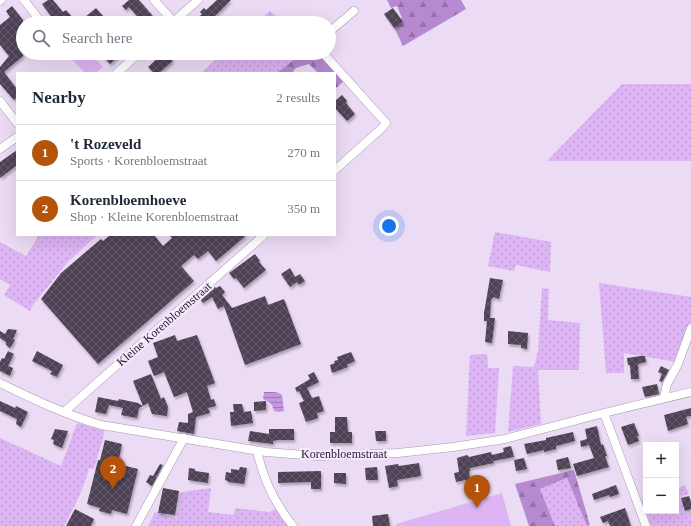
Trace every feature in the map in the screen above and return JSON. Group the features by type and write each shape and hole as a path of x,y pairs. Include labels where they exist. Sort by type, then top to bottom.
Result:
{"street":[{"path":"24,0 37,16"},
{"path":"154,0 168,16"},
{"path":"180,16 198,0"},
{"path":"336,26 354,12"},
{"path":"118,72 131,60"},
{"path":"329,60 386,122 382,128 336,169"},
{"path":"0,101 16,122"},
{"path":"0,149 16,138"},
{"name":"Kleine Korenbloemstraat","path":"64,412 263,236"},
{"path":"664,398 668,384 678,364 691,328"},
{"name":"Korenbloemstraat","path":"0,383 64,412 101,424 257,450 318,456 406,453 453,448 505,439 691,392"},
{"path":"604,413 646,526"},
{"path":"136,526 184,438"},
{"path":"257,450 260,464 276,502 293,526"}],"shaded area":[{"path":"270,11 276,16 264,16"},
{"path":"73,60 96,60 103,67 97,72 84,72"},
{"path":"215,60 293,60 278,72 202,72"},
{"path":"622,84 691,84 691,161 547,161"},
{"path":"495,232 551,242 550,272 516,265 514,271 488,266"},
{"path":"38,236 96,236 67,263 32,306 30,311 4,295 10,285 0,279 0,242 26,256"},
{"path":"599,283 691,297 691,321 676,362 624,353 624,373 606,373"},
{"path":"542,288 549,289 548,320 580,323 579,370 538,370 541,424 508,432 513,366 534,367 538,351"},
{"path":"487,354 488,368 499,368 495,433 466,436 470,355"},
{"path":"264,392 276,392 282,395 284,411 274,411 271,404 263,399"},
{"path":"77,423 105,431 94,469 89,468 82,491 64,526 0,526 0,438 61,466"},
{"path":"567,478 587,526 555,526 540,489"},
{"path":"685,485 689,494 680,497 687,515 691,513 691,526 651,526 646,514 679,514 679,488"},
{"path":"211,488 208,512 234,515 235,508 269,512 277,508 290,526 148,526 155,512 177,519 181,492"},
{"path":"502,493 511,526 396,526 396,524"}],"green space":[{"path":"387,0 461,0 466,9 403,46 392,23 402,18 397,6 391,8"},
{"path":"293,60 324,60 336,72 317,72 309,64 296,68 293,72 278,72"},
{"path":"336,72 344,81 336,88"},
{"path":"574,470 590,525 587,526 567,478 540,489 555,526 529,526 515,484"}],"building":[{"path":"48,0 53,0 63,12 66,10 71,16 51,16 42,4"},
{"path":"129,0 139,0 153,16 137,16 129,7 126,10 122,6"},
{"path":"217,0 231,0 215,16 200,16 202,14 200,12 204,8 206,10"},
{"path":"12,6 20,16 16,16 16,60 18,60 4,72 16,88 16,98 14,100 0,84 0,67 9,56 0,45 0,25 10,17 6,11"},
{"path":"96,8 103,16 86,16"},
{"path":"393,8 403,22 394,28 384,14"},
{"path":"106,60 114,60 110,64"},
{"path":"156,60 173,61 160,72 153,72 148,67"},
{"path":"342,95 347,101 346,103 355,114 347,121 336,109 336,100"},
{"path":"16,151 16,166 0,178 0,162"},
{"path":"109,236 155,236 163,246 172,238 170,236 246,236 216,261 208,251 198,259 194,255 181,266 194,281 98,364 41,299 61,273 101,239 103,241"},
{"path":"255,254 260,261 259,262 266,270 244,288 236,278 234,279 229,273"},
{"path":"290,268 295,277 300,274 305,281 299,285 297,282 290,287 281,274"},
{"path":"490,278 503,280 499,299 493,297 491,299 490,318 495,318 492,343 485,342 487,321 484,321"},
{"path":"220,286 225,292 222,295 232,308 265,296 268,305 284,299 301,344 245,365 224,306 218,309 212,297 203,303 200,299 215,287"},
{"path":"8,329 17,330 13,339 15,340 10,348 6,345 6,342 0,338 0,331 5,334"},
{"path":"508,331 528,333 527,349 521,348 521,345 508,344"},
{"path":"175,335 177,341 197,335 215,383 207,386 211,400 214,399 216,406 208,408 210,413 196,417 194,434 177,431 179,422 188,423 188,414 193,412 187,392 174,397 164,372 154,376 148,361 158,357 153,343"},
{"path":"8,351 14,354 8,366 13,368 10,376 0,371 0,362 2,358 4,359"},
{"path":"37,351 63,365 57,377 50,374 52,371 32,361"},
{"path":"351,352 355,361 347,365 348,367 332,373 330,365 335,363 334,361 338,360 337,357"},
{"path":"645,356 646,362 638,364 639,379 631,379 630,365 628,365 627,358"},
{"path":"661,366 669,370 662,382 659,381 662,374 658,372"},
{"path":"314,372 319,382 307,388 312,398 319,396 324,411 317,413 318,418 306,422 299,403 304,401 299,391 297,392 295,388 310,379 308,375"},
{"path":"151,374 161,399 164,397 168,407 167,416 152,414 148,403 143,406 133,381"},
{"path":"657,384 659,394 645,397 642,387"},
{"path":"98,397 118,401 119,399 138,403 143,406 139,408 137,418 121,415 123,408 109,405 106,414 95,412"},
{"path":"0,401 28,412 21,427 16,424 17,419 0,411"},
{"path":"266,401 266,410 254,411 254,402"},
{"path":"233,404 242,404 244,412 251,411 253,423 231,426 230,412 234,412"},
{"path":"691,408 691,416 686,417 688,424 668,431 664,415"},
{"path":"335,417 347,417 348,432 352,432 352,443 330,443 330,432 335,432"},
{"path":"634,423 639,436 637,436 639,441 628,445 621,427"},
{"path":"597,426 601,445 603,444 609,467 577,476 573,464 594,458 589,445 581,447 580,441 587,439 585,429"},
{"path":"55,429 68,431 62,448 53,444 54,440 51,439"},
{"path":"269,429 294,429 294,440 278,440 273,441 273,444 248,441 250,431 269,434"},
{"path":"375,431 386,431 386,441 376,441"},
{"path":"573,432 575,441 556,446 556,449 527,454 524,444 546,440 546,438"},
{"path":"105,440 122,444 118,464 138,469 127,514 112,510 111,514 99,511 100,508 87,504 98,460 100,460"},
{"path":"511,446 514,457 493,461 494,463 470,468 470,479 456,482 454,473 459,472 457,458 467,455 469,457 491,452 492,455 504,452 503,448"},
{"path":"568,457 571,468 558,470 556,460"},
{"path":"524,458 527,469 516,471 514,460"},
{"path":"419,463 421,476 397,480 398,486 389,488 385,466 398,464 399,466"},
{"path":"160,464 163,465 152,486 146,482 150,475 153,476"},
{"path":"240,467 247,468 244,484 228,482 225,480 226,472 231,473 231,469 239,470"},
{"path":"377,467 378,480 366,480 365,468"},
{"path":"189,468 195,469 195,471 209,473 208,483 188,480"},
{"path":"321,471 321,489 311,489 311,482 278,483 278,472"},
{"path":"334,473 346,473 346,484 334,483"},
{"path":"616,485 619,494 610,497 609,495 594,500 592,494"},
{"path":"163,488 179,491 175,515 158,513"},
{"path":"689,496 691,509 685,511 681,498"},
{"path":"625,508 631,526 610,526 608,521 603,523 600,517"},
{"path":"75,509 94,519 91,526 66,526"},
{"path":"388,514 390,526 373,526 372,516"}],"place":[{"name":"Korenbloemhoeve","path":"113,489"},
{"name":"'t Rozeveld","path":"477,508"}]}
